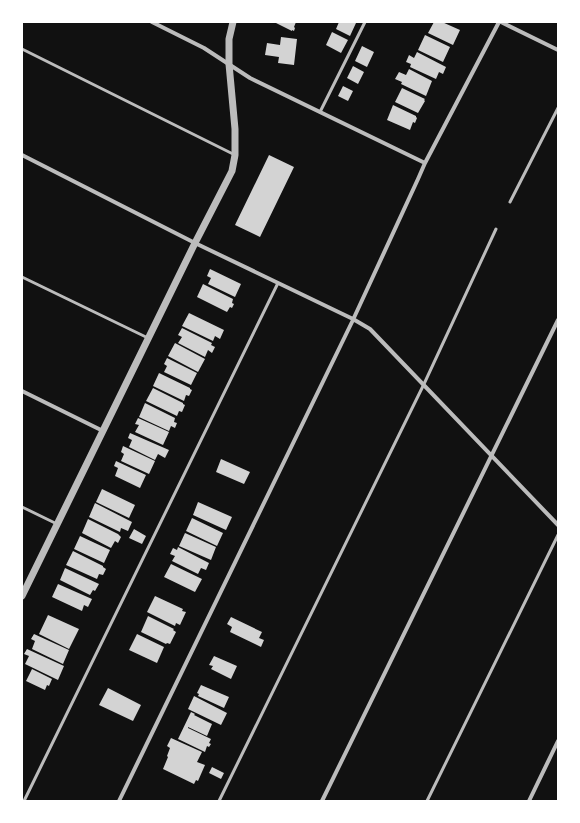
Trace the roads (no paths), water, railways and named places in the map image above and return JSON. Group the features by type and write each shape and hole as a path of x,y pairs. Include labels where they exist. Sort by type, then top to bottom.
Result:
{"street":[{"path":"152,22 204,48 250,78 425,163"},
{"path":"22,596 102,431 232,170 235,155 235,129 229,64 229,39 233,22"},
{"path":"119,801 353,319 425,163 500,22 558,50"},
{"path":"22,156 195,243 353,319 370,329 558,525"},
{"path":"322,801 558,320"},
{"path":"22,392 102,431"},
{"path":"529,801 558,741"}],"lane":[{"path":"320,112 365,22"},
{"path":"22,49 235,155"},
{"path":"510,202 558,108"},
{"path":"219,801 424,384 496,229"},
{"path":"22,277 148,338"},
{"path":"24,801 278,283"},
{"path":"22,507 57,524"},
{"path":"427,801 558,535"}]}
